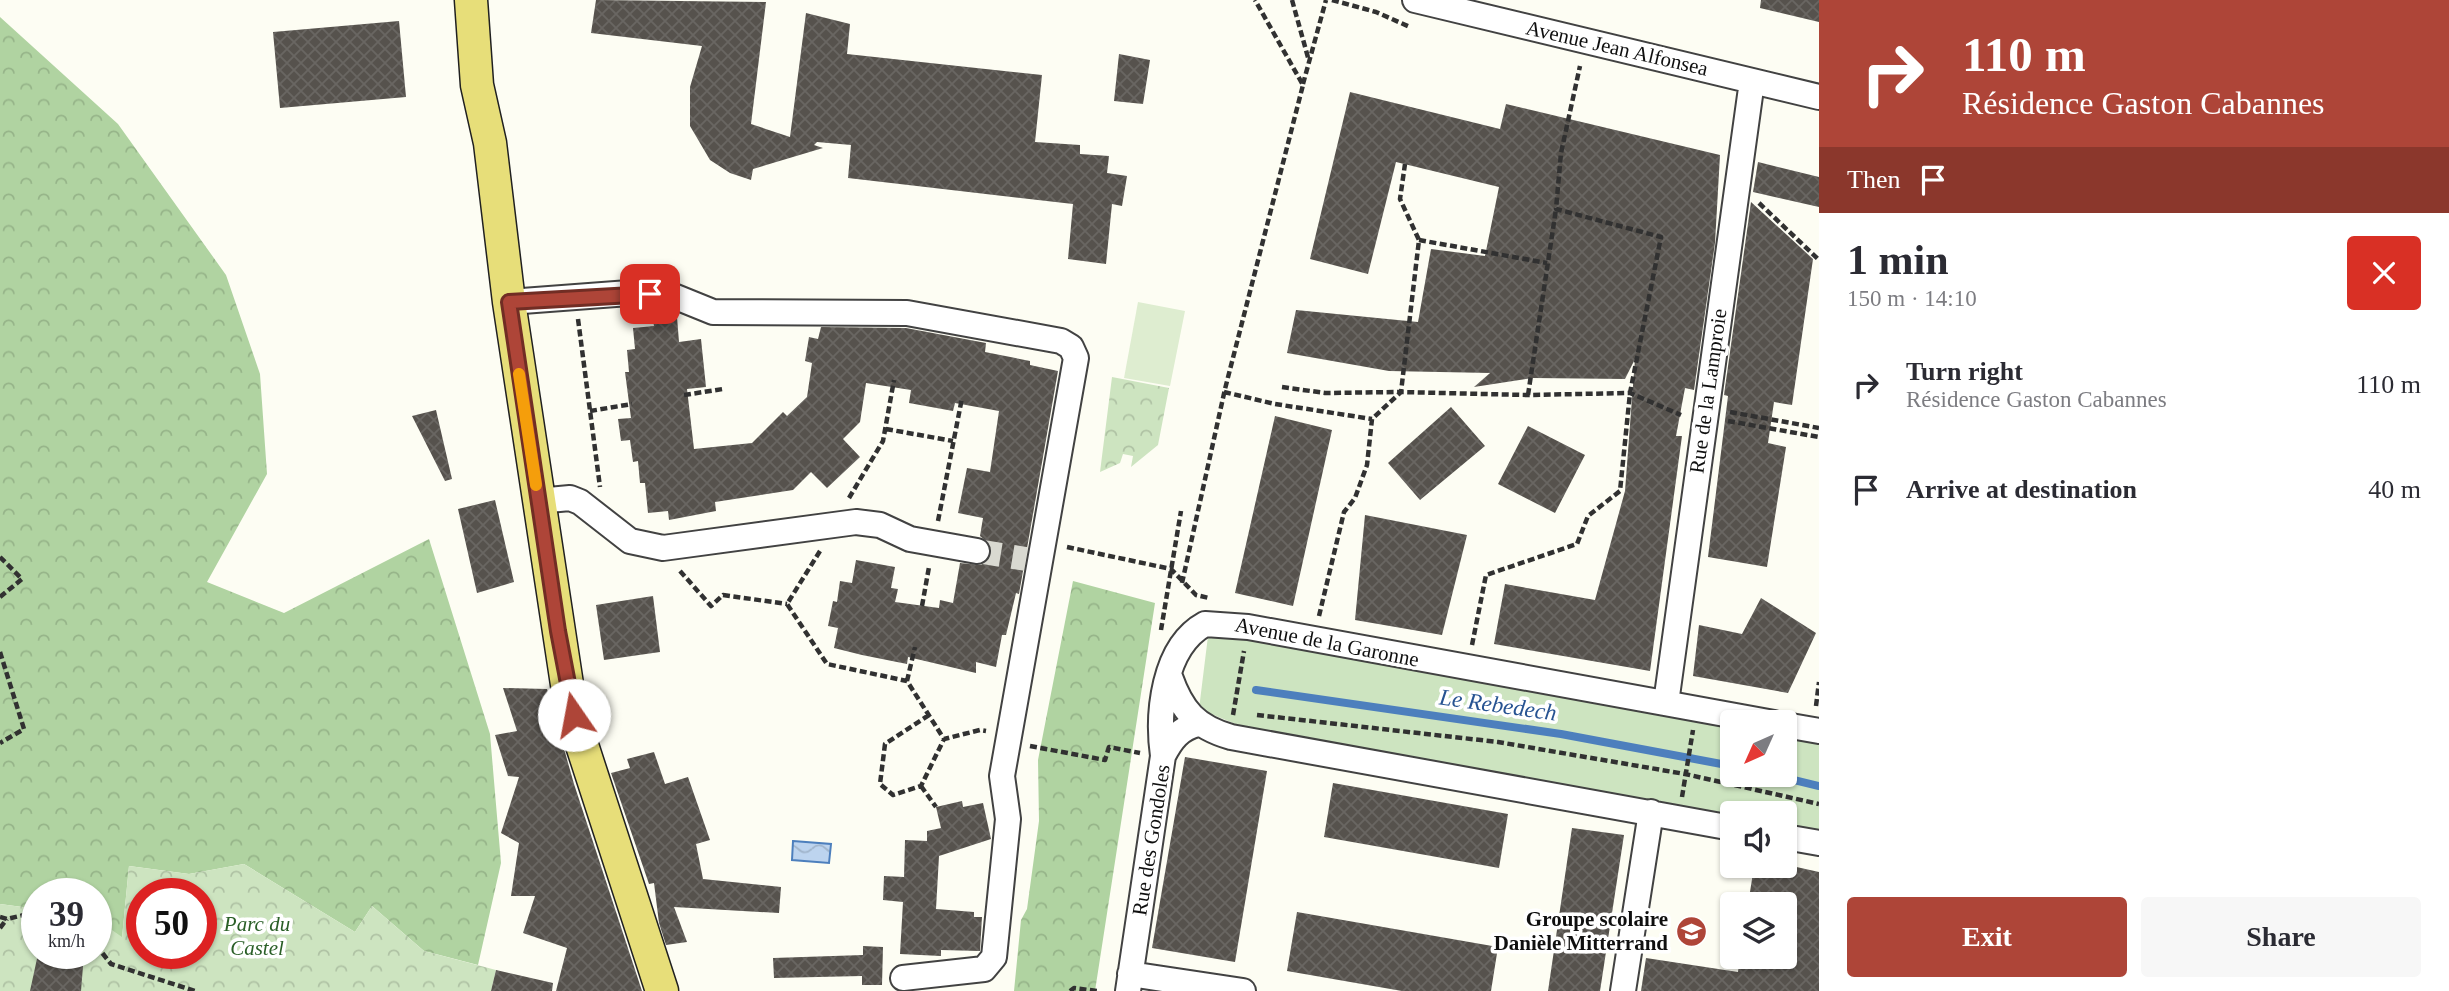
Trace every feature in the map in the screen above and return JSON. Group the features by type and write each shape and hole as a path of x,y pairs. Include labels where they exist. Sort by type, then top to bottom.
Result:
{"main road":[{"path":"471,0 477,85 490,143 509,302 566,679 579,739 662,991"},
{"path":"489,0 493,86 490,143"}],"street":[{"name":"Avenue Jean Alfonsea","path":"1415,0 1819,97"},
{"name":"Rue de la Lamproie","path":"1666,703 1752,80"},
{"path":"509,302 575,296 671,295 713,312 907,313 1061,341 1071,347 1076,358 1036,554 1002,776 1007,819 994,957 984,969 903,978"},
{"path":"538,501 570,498 580,502 630,541 663,548 834,523 880,525 910,538 977,551"},
{"name":"Avenue de la Garonne","path":"1163,756 1160,731 1178,650 1194,630 1205,624 1248,627 1720,713"},
{"path":"1170,677 1180,699 1198,724 1231,737 1720,826"},
{"name":"Rue des Gondoles","path":"1198,724 1188,726 1170,741 1163,756 1129,983 1243,991"},
{"path":"1797,727 1819,731"},
{"path":"1623,991 1651,812"},
{"path":"1797,839 1819,844"}],"path":[{"path":"1255,0 1303,85"},
{"path":"1292,0 1309,62"},
{"path":"1182,583 1224,392 1326,0"},
{"path":"1332,0 1376,12"},
{"path":"1528,395 1556,209 1561,153 1580,66"},
{"path":"1320,610 1344,512 1355,498 1367,465 1372,419 1401,392 1419,240 1399,199 1405,164"},
{"path":"1737,182 1819,260"},
{"path":"1474,636 1486,575 1577,544 1588,516 1620,491 1630,393 1661,237 1556,209"},
{"path":"1419,240 1547,263"},
{"path":"575,296 601,495"},
{"path":"788,604 883,442 894,380"},
{"path":"1282,387 1325,393 1630,393 1685,416 1704,413 1819,428"},
{"path":"684,395 723,389"},
{"path":"1224,392 1275,404 1372,419"},
{"path":"922,606 962,398"},
{"path":"590,411 632,404"},
{"path":"1704,413 1819,438"},
{"path":"886,429 953,441"},
{"path":"1036,554 1171,569 1196,596 1219,600"},
{"path":"0,557 22,579 0,597"},
{"path":"686,577 711,607 723,595 788,604 827,664 907,681 944,739"},
{"path":"1244,718 1233,719 1248,627"},
{"path":"907,681 915,647"},
{"path":"0,652 24,729 0,743"},
{"path":"1255,716 1266,714 1498,742 1685,774 1819,804"},
{"path":"929,715 885,744 880,784 893,795 921,786 944,739 980,730 1008,739 1105,760 1109,747 1163,756"},
{"path":"1678,818 1689,752"},
{"path":"921,786 936,807"},
{"path":"0,917 7,919 21,916"},
{"path":"0,928 7,919"},
{"path":"112,964 195,991"},
{"path":"1070,991 1074,988 1097,991"}],"green space":[{"path":"0,17 118,124 226,275 260,374 267,474 207,582 284,613 429,539 490,734 501,863 478,965 424,951 372,906 355,932 244,864 189,874 129,866 122,938 112,931 112,878 21,878 21,907 0,904"},
{"path":"1138,302 1185,311 1170,386 1124,378"},
{"path":"1112,377 1169,388 1158,445 1131,467 1133,456 1123,454 1120,463 1100,472"},
{"path":"1073,581 1155,603 1095,991 1014,991 1021,920 1027,909 1039,821 1038,760"},
{"path":"1226,632 1720,725 1720,788 1797,788 1797,737 1819,740 1819,834 1797,830 1797,801 1720,801 1720,816 1267,737 1199,709 1208,636"},
{"name":"Parc du Castel","path":"244,864 355,932 372,906 424,951 496,970 491,991 0,991 0,904 21,907 21,969 112,969 112,930 122,937 126,896 126,969 217,969 217,878 128,878 129,866 189,874"}],"water":[{"path":"793,841 831,844 829,863 792,860"}],"building":[{"path":"596,0 766,2 751,124 790,137 806,13 850,24 847,54 1042,75 1035,142 1080,145 1080,154 1109,156 1107,173 1127,176 1122,206 1112,204 1106,264 1068,259 1073,204 848,178 851,145 817,142 814,145 823,148 753,169 751,180 730,173 710,160 690,126 690,87 702,46 591,33"},
{"path":"1761,0 1819,0 1819,22 1760,8"},
{"path":"399,21 406,97 280,108 273,32"},
{"path":"1119,54 1150,60 1143,104 1114,101"},
{"path":"1350,92 1500,129 1506,104 1720,155 1715,243 1694,390 1685,388 1676,436 1682,436 1650,671 1494,644 1505,584 1595,600 1625,491 1635,359 1625,379 1533,378 1474,387 1490,373 1389,371 1287,353 1296,310 1418,322 1431,249 1485,256 1499,187 1396,162 1368,274 1310,259"},
{"path":"1758,162 1819,177 1819,207 1753,192"},
{"path":"1751,202 1813,259 1792,405 1774,402 1768,443 1786,447 1767,567 1708,557 1728,396 1724,395"},
{"path":"677,317 679,342 701,339 706,387 687,389 694,449 752,443 783,412 787,416 807,397 812,363 805,361 809,337 818,339 821,327 906,328 986,343 985,352 1030,361 1030,365 1058,371 1019,594 1016,593 1006,635 1002,635 996,667 976,662 976,673 908,657 907,664 862,655 834,648 838,628 828,626 833,601 837,602 840,581 852,583 856,560 895,567 891,588 898,589 895,602 939,608 940,600 953,603 960,563 981,565 989,560 991,545 980,536 983,518 958,513 967,468 990,472 999,411 955,403 953,411 909,403 911,390 866,383 860,422 843,439 860,457 827,488 811,472 793,490 715,502 716,511 669,520 668,511 648,513 645,483 640,483 638,461 633,462 630,440 621,441 618,419 631,418 625,372 629,372 627,350 635,349 633,328 654,326 653,320"},
{"path":"1451,407 1485,446 1420,500 1388,463"},
{"path":"436,410 452,479 445,481 412,416"},
{"path":"1275,416 1332,430 1293,606 1235,593"},
{"path":"1528,426 1585,455 1555,513 1498,484"},
{"path":"495,500 514,582 477,593 458,509"},
{"path":"1365,515 1467,535 1442,635 1355,620"},
{"path":"653,596 660,652 604,660 596,605"},
{"path":"1761,598 1816,633 1788,693 1693,676 1699,625 1742,634"},
{"path":"503,688 547,689 574,784 642,991 556,991 567,948 523,933 535,896 511,896 519,843 501,833 519,777 508,776 495,735 517,731"},
{"path":"654,752 665,784 688,777 710,840 696,844 703,879 781,887 779,913 674,907 687,942 666,945 659,923 654,883 649,884 611,773 630,768 627,759"},
{"path":"1185,757 1267,771 1235,962 1152,948"},
{"path":"1333,783 1508,814 1499,868 1324,837"},
{"path":"962,801 963,807 983,803 991,839 939,856 936,909 974,912 974,917 982,917 980,951 941,950 941,956 900,954 903,902 883,900 884,876 904,877 905,840 927,841 927,831 941,828 936,807"},
{"path":"1572,828 1624,835 1600,991 1548,991"},
{"path":"1797,867 1819,872 1819,991 1641,991 1646,958 1738,972 1738,969 1797,969 1797,892 1750,892 1752,878 1797,878"},
{"path":"1297,912 1498,947 1491,991 1402,991 1287,971"},
{"path":"863,946 883,947 882,985 862,985 862,976 774,978 773,958 863,955"},
{"path":"35,969 83,969 81,991 30,991"},
{"path":"496,970 553,983 552,991 491,991"}],"waterway":[{"name":"Le Rebedech","path":"1256,690 1561,734 1720,764"},
{"name":"Le Rebedech","path":"1797,781 1819,786"}],"tunnel":[{"path":"977,551 1026,559"}],"slow traffic":[{"path":"519,374 536,485"}],"place":[{"name":"Groupe scolaire Danièle Mitterrand","path":"1691,931"}],"route":[{"path":"574,715 558,631 509,302 565,296 650,294"}]}
